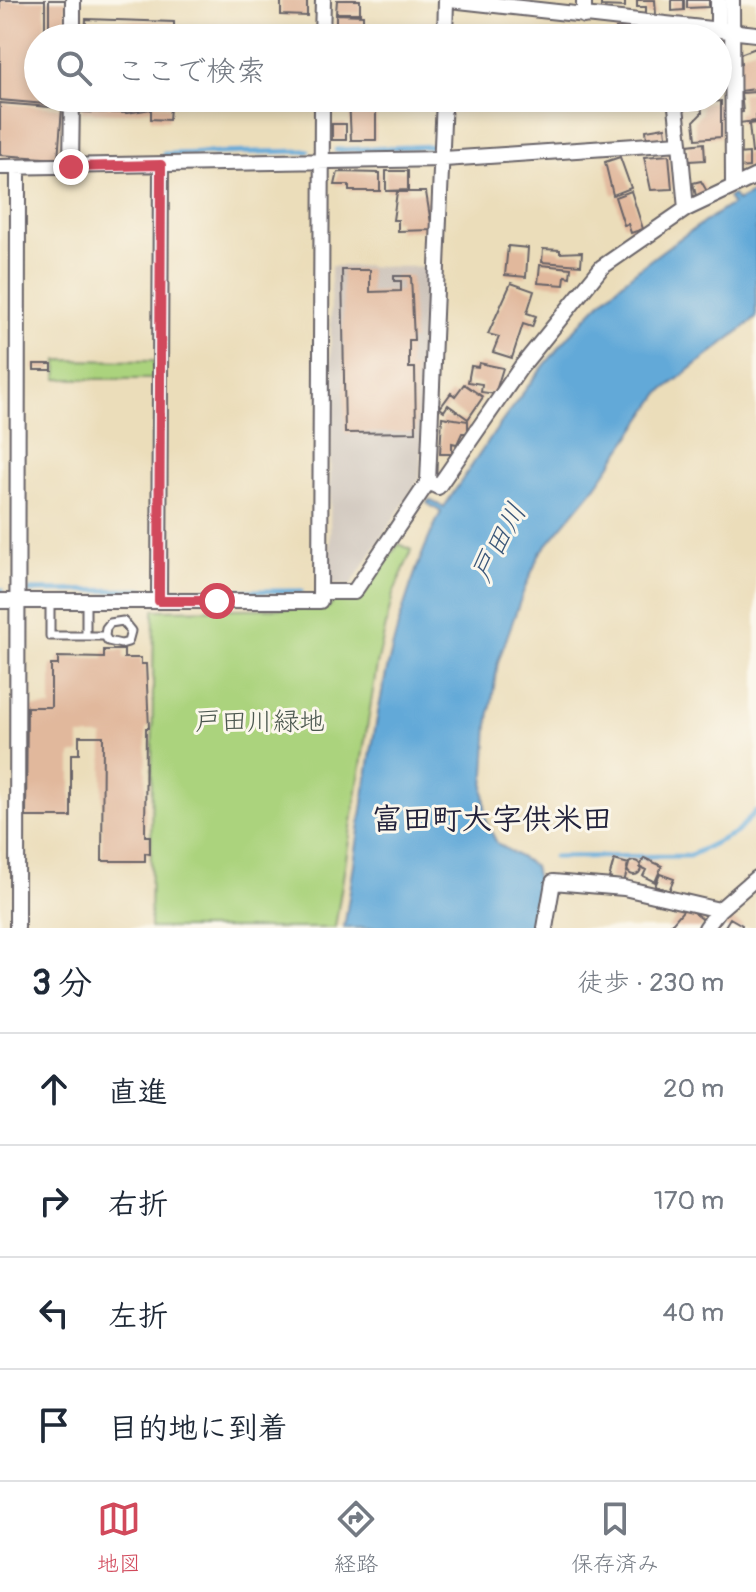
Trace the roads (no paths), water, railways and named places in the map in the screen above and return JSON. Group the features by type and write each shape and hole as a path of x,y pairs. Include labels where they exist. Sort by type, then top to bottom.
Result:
{"street":[{"path":"73,0 73,24"},
{"path":"322,24 323,0"},
{"path":"446,24 448,0 626,24"},
{"path":"584,0 584,16"},
{"path":"718,0 724,24"},
{"path":"726,24 732,0"},
{"path":"732,31 756,34"},
{"path":"71,167 72,112"},
{"path":"0,601 320,601 322,112"},
{"path":"320,592 354,592 428,482 444,112"},
{"path":"677,112 686,209"},
{"path":"729,112 733,186"},
{"path":"0,167 444,159 680,143"},
{"path":"159,601 161,165"},
{"path":"17,928 18,167"},
{"path":"428,482 438,487 521,367 602,267 686,209 756,176"},
{"path":"545,928 553,882 624,888 719,910"},
{"path":"706,928 719,910 754,883"}],"lane":[{"path":"50,601 50,636 105,636"},
{"path":"86,601 86,636"}],"water":[{"name":"戸田川","path":"756,191 756,318 660,393 596,486 540,553 498,662 488,725 484,790 486,822 497,843 534,866 540,895 538,928 344,928 368,768 389,663 419,561 441,512 427,503 429,500 444,507 536,376 600,303 663,250 732,204 728,197 733,195 737,201"}],"waterway":[{"path":"336,150 434,146"},
{"path":"164,154 308,151"},
{"path":"30,591 145,590"},
{"path":"171,591 301,591"},
{"path":"554,857 689,856 737,832 756,811"}],"district":[{"name":"富田町大字供米田","path":"492,819"}],"park label":[{"name":"戸田川緑地","path":"260,721"}]}
